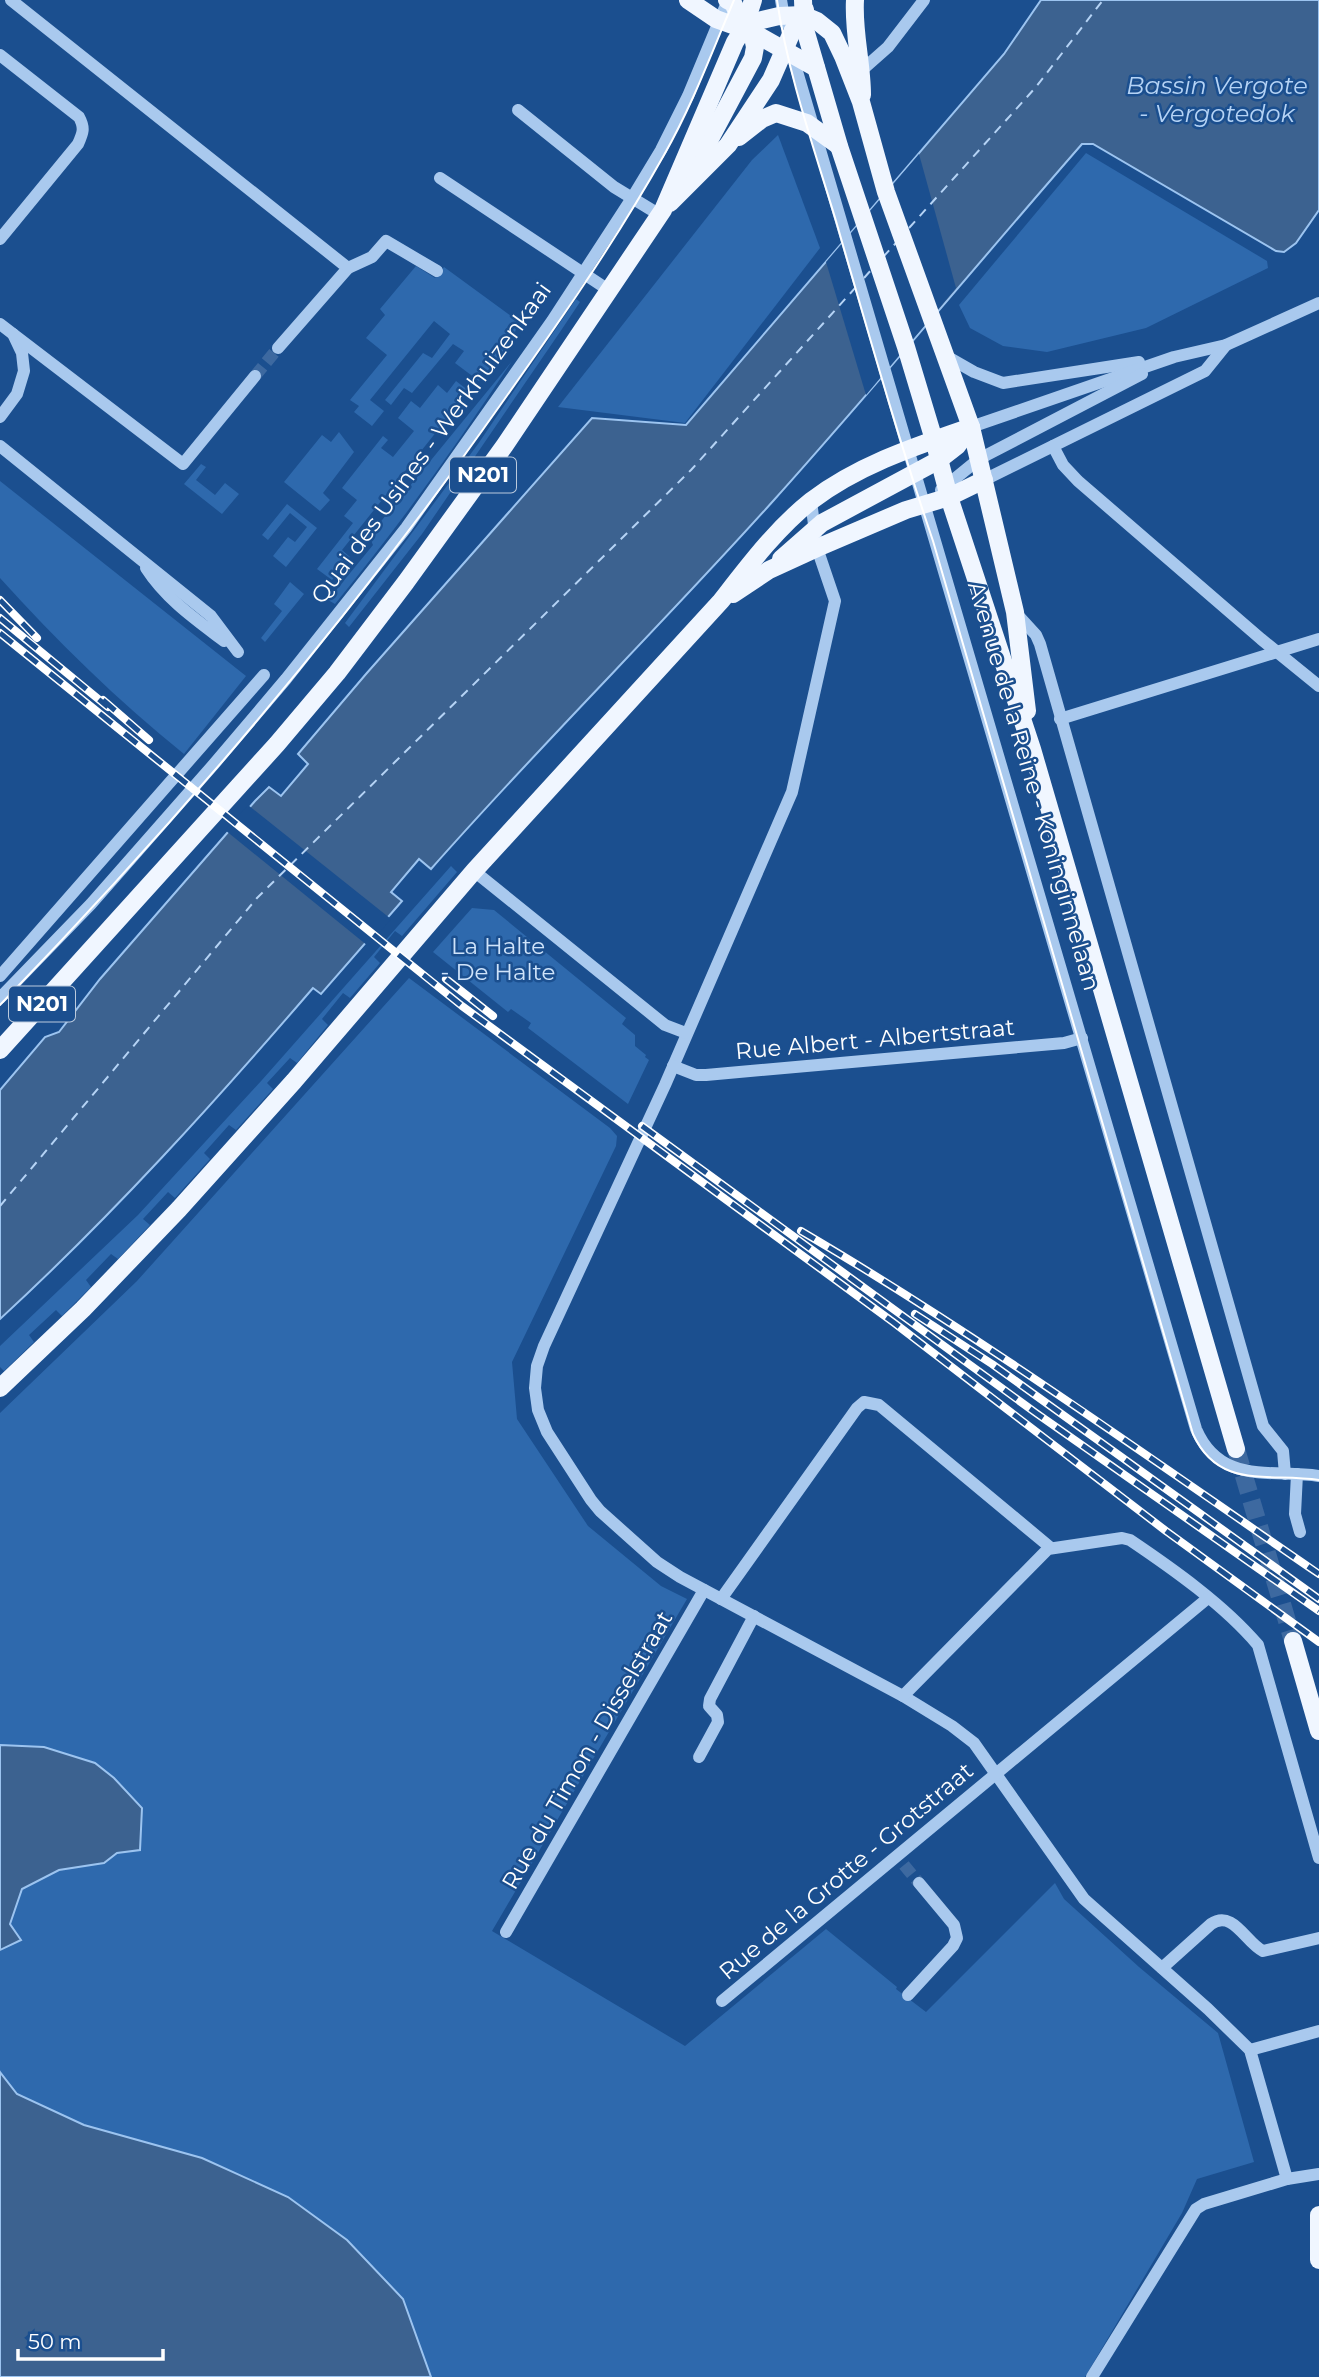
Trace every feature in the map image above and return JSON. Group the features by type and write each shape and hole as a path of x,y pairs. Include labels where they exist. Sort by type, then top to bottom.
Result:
{"main road":[{"path":"688,0 721,20 788,48 816,68"},
{"path":"728,0 733,3 748,30"},
{"name":"N201","path":"0,1050 194,837 337,673 497,456 661,213 729,57 748,30 753,0"},
{"name":"Avenue de la Reine - Koninginnelaan","path":"855,0 855,35 862,70 862,102"},
{"path":"748,30 750,23 783,8 805,5"},
{"name":"N201","path":"661,213 728,145 771,80 788,48 805,5"},
{"name":"Avenue de la Reine - Koninginnelaan","path":"805,5 804,26 839,146 906,347 947,491 1032,750 1236,1449"},
{"name":"Avenue de la Reine - Koninginnelaan","path":"805,5 817,21 832,33 862,102 887,192 971,427 1015,612 1032,750"},
{"name":"N201","path":"691,183 694,169 753,58 755,47 748,30"},
{"path":"728,145 762,119 776,113 793,117 813,127 839,146"},
{"path":"0,1388 83,1309 179,1209 294,1081 474,871 721,601 767,543 811,501 858,472 908,449 971,427"},
{"path":"769,570 815,529 939,460 957,446 971,427"},
{"path":"721,601 769,570 926,504 947,491 984,480"},
{"path":"1293,1641 1319,1731"},
{"path":"1319,2215 1319,2260"}],"street":[{"path":"11,0 348,268"},
{"name":"Quai des Usines - Werkhuizenkaai","path":"0,999 148,841 294,670 421,506 517,371 632,198 661,150 688,96 728,0"},
{"path":"862,70 888,47 924,0"},
{"name":"Avenue de la Reine - Koninginnelaan","path":"783,8 788,48 926,504 1196,1429 1214,1456 1225,1464 1242,1470 1291,1474"},
{"path":"0,55 79,117 83,134 78,144 0,239"},
{"path":"518,110 614,187 661,213"},
{"path":"440,178 610,291"},
{"path":"278,348 348,268 372,257 386,241 437,271"},
{"path":"946,356 974,372 1003,383 1174,357 1226,345 1319,303"},
{"path":"0,324 183,464 255,376"},
{"path":"0,417 18,394 24,371 22,353 13,334"},
{"path":"984,480 1205,371 1226,345"},
{"path":"971,427 1174,357"},
{"path":"947,491 979,460 1174,357"},
{"path":"0,446 138,556 211,616 238,652 176,604 155,582 138,556"},
{"path":"1053,446 1063,466 1078,481 1319,685"},
{"path":"811,501 817,548 835,601 789,801 673,1066 544,1346 537,1366 535,1388 538,1410 547,1432 595,1506 657,1562 704,1590 903,1696 974,1743 1075,1889 1250,2050 1287,2179"},
{"name":"Avenue de la Reine - Koninginnelaan","path":"1015,612 1036,635 1263,1426 1283,1451 1291,1474 1295,1514 1300,1532"},
{"path":"1060,719 1319,639"},
{"path":"0,976 264,675"},
{"path":"474,871 665,1025 686,1033"},
{"name":"Rue Albert - Albertstraat","path":"673,1066 696,1075 706,1075 1063,1043 1082,1038"},
{"path":"721,1599 857,1408 864,1402 879,1405 1051,1548"},
{"path":"1291,1474 1319,1476"},
{"path":"903,1696 1051,1548 1126,1538 1233,1618 1259,1648 1319,1858"},
{"name":"Rue du Timon - Disselstraat","path":"506,1932 704,1590"},
{"name":"Rue de la Grotte - Grotstraat","path":"722,2001 900,1860 996,1773 1208,1598"},
{"path":"699,1757 718,1722 717,1715 709,1706 710,1699 754,1616"},
{"path":"908,1995 957,1938 954,1925 919,1883"},
{"path":"1161,1968 1220,1919 1229,1921 1263,1951 1319,1938"},
{"path":"1250,2050 1319,2031"},
{"path":"1092,2377 1196,2209 1204,2204 1287,2179 1319,2174"}],"green space":[{"path":"778,135 820,248 685,423 558,407 752,160"},
{"path":"1086,153 1267,261 1268,268 1146,328 1047,352 1003,346 970,328 959,305"},
{"path":"416,266 435,278 444,267 518,321 513,340 479,381 455,363 464,351 453,344 412,393 404,388 391,405 385,400 423,353 432,358 450,334 434,321 370,400 384,411 372,426 354,412 359,406 350,400 387,355 366,338 385,315 380,309"},
{"path":"576,299 580,302 422,534 349,627 345,623 478,444"},
{"path":"512,361 449,454 382,545 335,604 328,600 373,545 369,536"},
{"path":"456,381 469,391 342,550 350,557 332,580 317,569 353,523 344,516 357,500 342,488 383,436 388,440 381,448 393,457 414,431 398,418 411,401 420,408 438,385 447,393"},
{"path":"339,432 354,452 323,493 330,500 320,511 284,482 322,435 331,442"},
{"path":"201,464 206,467 196,480 215,495 225,483 239,494 222,514 184,484"},
{"path":"0,481 246,676 184,754 89,670 0,578"},
{"path":"287,504 317,528 286,567 273,556 288,537 295,542 307,527 290,513 268,540 262,535"},
{"path":"290,582 304,594 265,642 261,638 282,611 274,604"},
{"path":"451,866 457,872 402,936 395,931 374,957 380,963 350,998 343,993 322,1019 328,1025 297,1063 290,1058 267,1083 273,1089 236,1130 229,1125 204,1153 210,1159 175,1198 168,1192 143,1219 150,1225 118,1259 111,1254 86,1280 91,1287 62,1316 56,1310 29,1335 34,1342 4,1371 0,1367 0,1346 138,1215 262,1080"},
{"name":"La Halte - De Halte","path":"472,908 494,910 626,1018 622,1024 635,1035 635,1046 649,1060 628,1104 528,1028 531,1023 511,1009 508,1012 433,952"},
{"path":"409,978 610,1128 617,1136 616,1146 512,1362 517,1419 588,1526 661,1586 687,1599 492,1931 685,2046 826,1929 926,2012 1055,1883 1064,1899 1218,2033 1254,2162 1197,2179 1182,2213 1085,2377 0,2377 0,1413 137,1281"}],"water":[{"name":"Bassin Vergote - Vergotedok","path":"1041,0 1319,0 1319,210 1296,243 1284,252 1276,251 1093,144 1082,144 732,547 431,869 419,859 391,892 402,901 321,994 313,988 161,1158 42,1280 0,1319 0,1090 45,1037 59,1032 100,979 255,801 269,787 281,796 308,764 298,754 592,418 686,425 1004,54"},
{"path":"0,1745 44,1747 95,1763 114,1778 142,1808 140,1850 117,1853 104,1863 59,1870 22,1889 10,1924 21,1940 0,1950"},
{"path":"0,2072 17,2094 84,2125 202,2158 288,2197 347,2240 403,2299 431,2377 0,2377"}],"pier":[{"path":"919,154 956,288 866,395 826,262"},
{"path":"248,805 391,919 368,946 225,830"}],"ferry route":[{"path":"909,228 1036,87 1103,0"},
{"path":"883,257 896,243"},
{"path":"864,278 872,269"},
{"path":"0,1206 257,898 691,470 856,287"}],"tunnel":[{"path":"255,376 278,348"},
{"path":"1236,1449 1293,1641"},
{"path":"904,1865 919,1883"}],"tram line":[{"path":"0,1005 129,867 253,726 313,654 428,505 554,328 644,190 684,117 734,0"},
{"path":"777,0 802,111 933,541 1193,1434 1204,1452 1217,1464 1231,1471 1264,1477 1319,1480"}],"railway":[{"path":"0,600 37,638"},
{"path":"0,618 108,707"},
{"path":"0,633 462,1006 893,1322 1166,1531 1319,1642"},
{"path":"103,700 149,740"},
{"path":"446,979 493,1016"},
{"path":"642,1126 1036,1413 1319,1611"},
{"path":"801,1231 998,1355 1319,1574"},
{"path":"915,1314 992,1364 1319,1599"}]}
